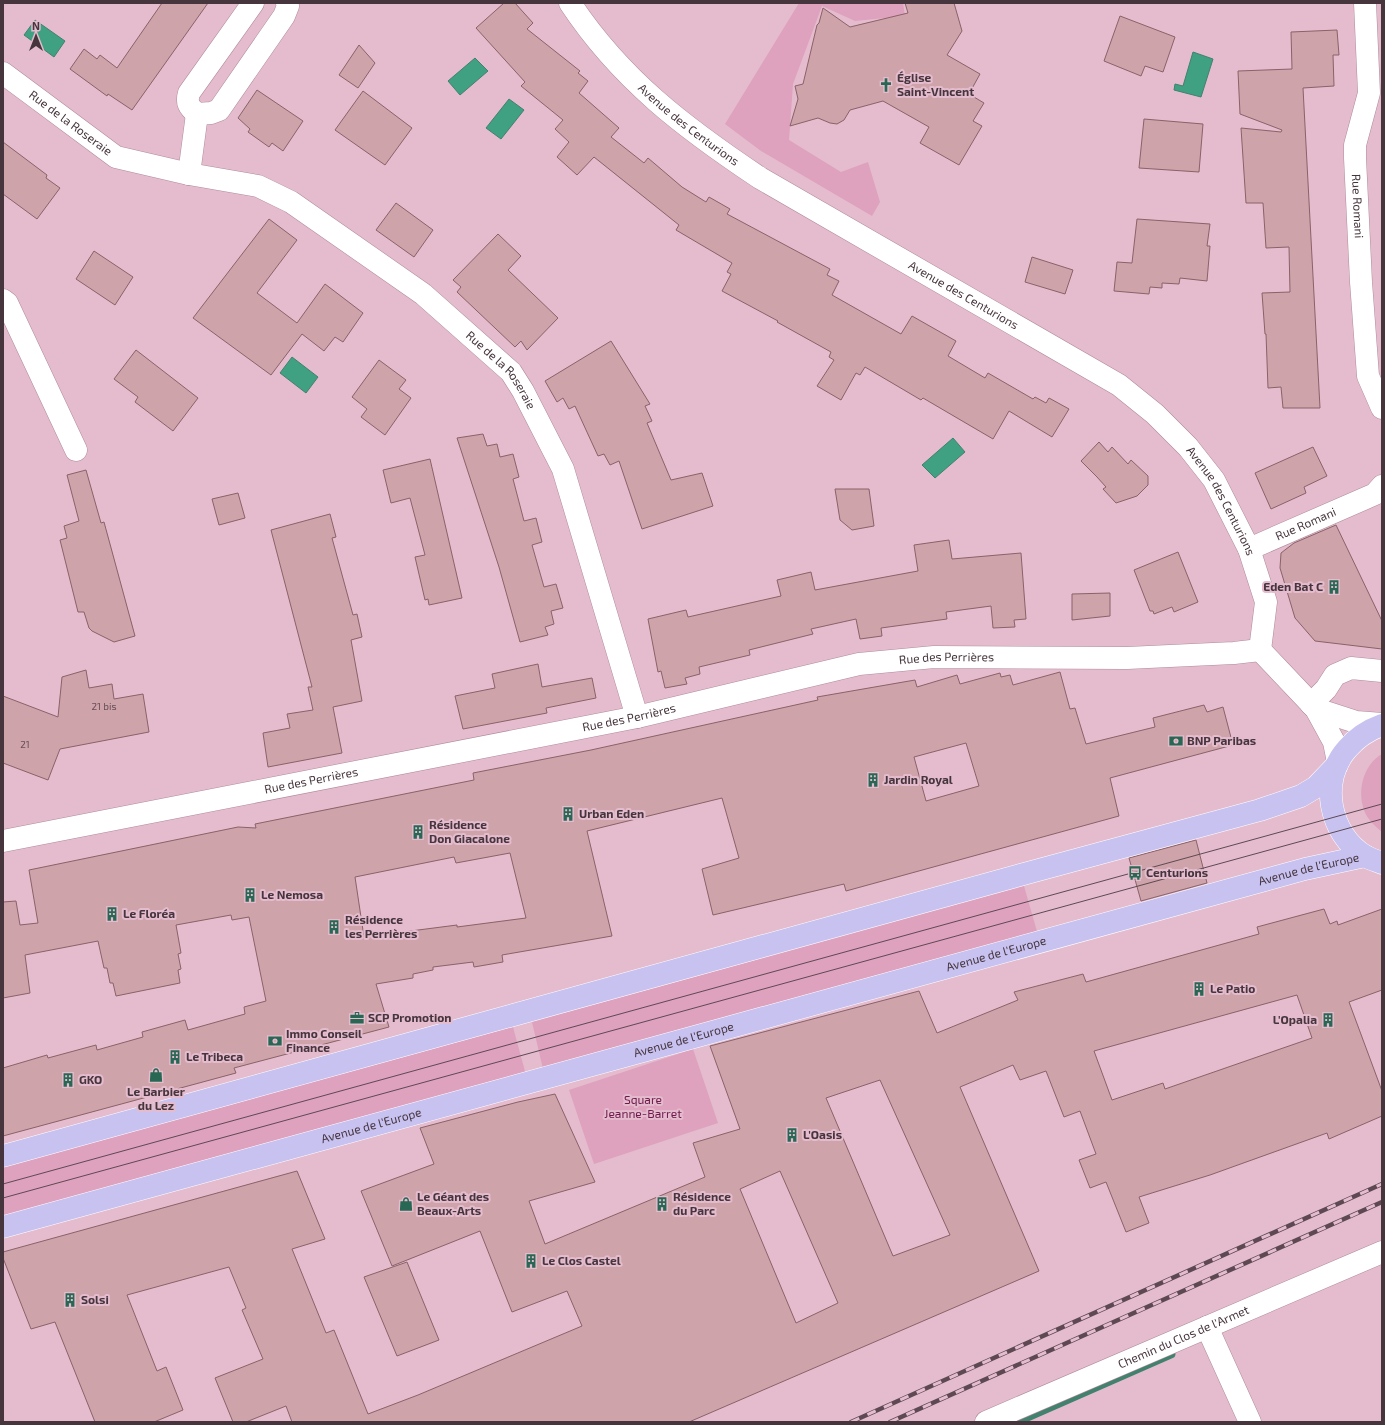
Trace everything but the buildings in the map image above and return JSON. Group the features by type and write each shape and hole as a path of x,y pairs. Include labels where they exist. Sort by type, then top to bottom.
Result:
{"main road":[{"path":"3,1156 1260,810 1301,796 1316,787 1337,764 1346,749 1357,738 1382,724"},
{"path":"1337,764 1331,782 1331,800 1334,817 1340,830 1351,845 1374,859"},
{"name":"Avenue de l'Europe","path":"3,1227 1305,869 1374,859"}],"street":[{"path":"253,3 189,93 187,100 189,107 197,114 211,113 219,110 284,16 288,6 287,3"},
{"name":"Avenue des Centurions","path":"570,3 582,21 632,80 670,114 713,146 760,178 1119,385 1155,414 1188,447 1214,480 1249,548 1266,602 1260,650"},
{"name":"Rue Romani","path":"1365,3 1369,86 1367,105 1355,145 1355,166 1368,376 1382,408"},
{"name":"Rue de la Roseraie","path":"3,73 116,157 189,174 258,186 291,202 423,294 511,372 563,469 637,717"},
{"path":"189,174 197,114"},
{"path":"3,300 7,303 76,450"},
{"name":"Rue Romani","path":"1249,548 1375,494 1382,486"},
{"path":"1260,650 1313,706 1334,742 1337,764"},
{"name":"Rue des Perrières","path":"3,842 637,717 859,664 934,657 1127,658 1200,655 1260,650"},
{"path":"1313,706 1335,674 1351,668 1382,671"},
{"path":"1313,706 1356,722 1382,724"},
{"name":"Chemin du Clos de l'Armet","path":"986,1422 1382,1252"},
{"path":"1207,1327 1250,1422"}],"green space":[{"path":"799,3 903,3 905,16 855,21 822,6 793,84 789,140 841,172 868,162 880,202 872,216 761,151 725,124"},
{"path":"1382,754 1382,832 1365,813 1361,795 1363,779 1366,772 1375,759"},
{"path":"1024,886 1038,935 543,1069 532,1022"},
{"path":"513,1027 526,1075 3,1219 3,1167"},
{"name":"Square Jeanne-Barret","path":"693,1049 718,1123 594,1164 569,1090"}],"shaded area":[{"path":"35,20 65,41 54,57 24,35"},
{"path":"1193,52 1213,59 1201,97 1174,90 1175,84 1183,86"},
{"path":"475,58 488,71 460,95 448,81"},
{"path":"509,99 524,110 501,139 486,128"},
{"path":"292,357 318,377 306,393 280,373"},
{"path":"953,438 965,452 935,478 922,465"}],"waterway":[{"path":"1016,1422 1171,1354"}],"tram line":[{"path":"3,1184 1382,804"},
{"path":"3,1198 1382,819"}],"railway":[{"path":"851,1422 1382,1184"},
{"path":"890,1422 1382,1202"}],"place":[{"name":"Église Saint-Vincent","path":"886,85"},
{"name":"Eden Bat C","path":"1334,587"},
{"name":"BNP Paribas","path":"1176,741"},
{"name":"Jardin Royal","path":"873,780"},
{"name":"Urban Eden","path":"568,814"},
{"name":"Résidence Don Giacalone","path":"418,832"},
{"name":"Centurions","path":"1135,873"},
{"name":"Le Nemosa","path":"250,895"},
{"name":"Le Floréa","path":"112,914"},
{"name":"Résidence les Perrières","path":"334,927"},
{"name":"Le Patio","path":"1199,989"},
{"name":"SCP Promotion","path":"357,1018"},
{"name":"L'Opalia","path":"1328,1020"},
{"name":"Immo Conseil Finance","path":"275,1041"},
{"name":"Le Tribeca","path":"175,1057"},
{"name":"Le Barbier du Lez","path":"156,1075"},
{"name":"GKO","path":"68,1080"},
{"name":"L'Oasis","path":"792,1135"},
{"name":"Le Géant des Beaux-Arts","path":"406,1204"},
{"name":"Résidence du Parc","path":"662,1204"},
{"name":"Le Clos Castel","path":"531,1261"},
{"name":"Solsi","path":"70,1300"}]}
